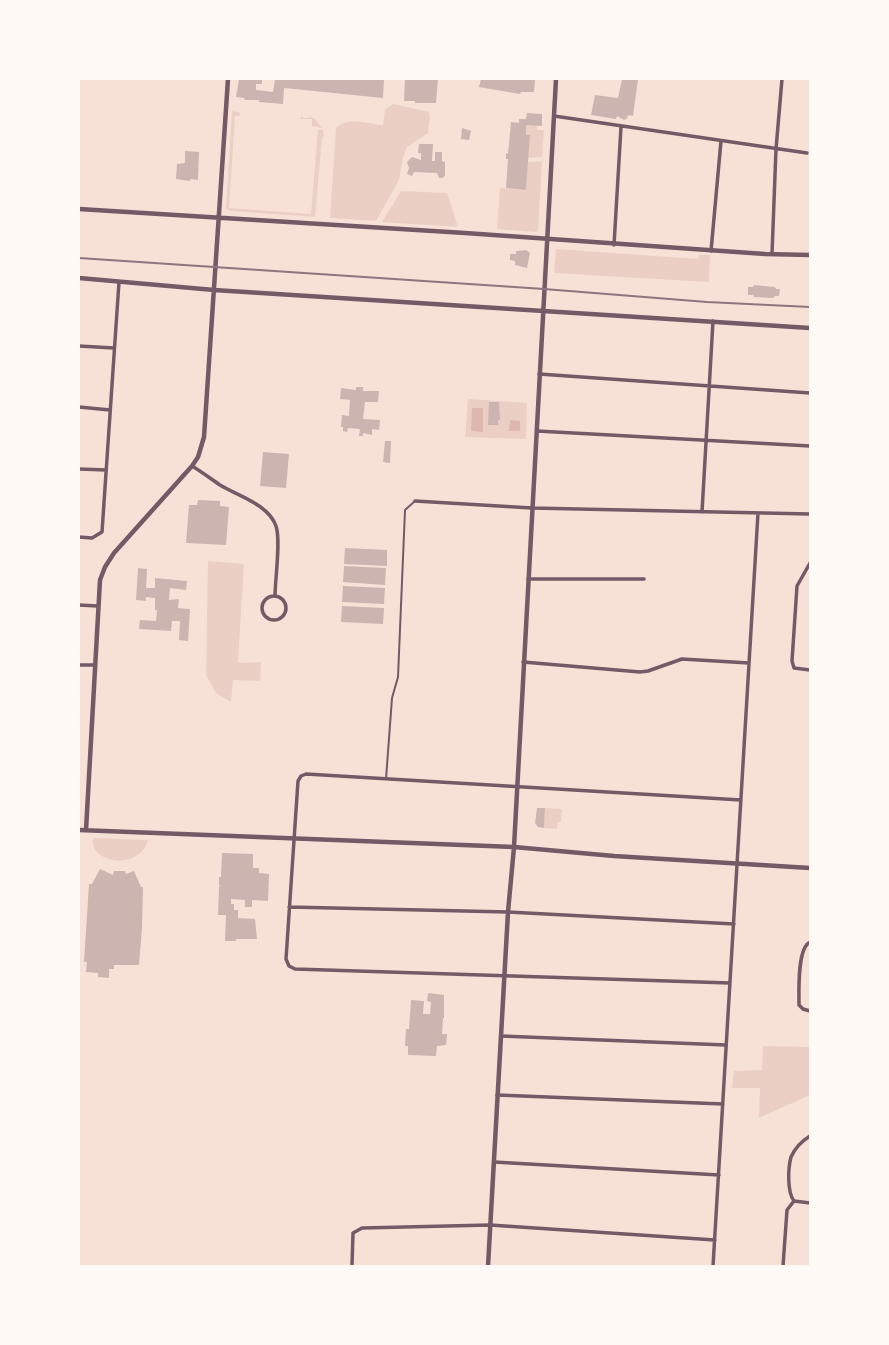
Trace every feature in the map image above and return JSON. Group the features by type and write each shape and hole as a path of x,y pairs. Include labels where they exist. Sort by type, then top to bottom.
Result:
{"street":[{"path":"86,830 100,580 105,567 114,553 192,466 198,457 204,437 228,79"},
{"path":"488,1266 497,1095 502,1036 504,976 514,847 556,79"},
{"path":"772,254 776,149 782,79"},
{"path":"554,116 807,154"},
{"path":"614,245 621,127"},
{"path":"711,251 721,141"},
{"path":"79,209 218,217 614,245 810,255"},
{"path":"79,278 214,290 810,328"},
{"path":"79,538 92,538 102,532 119,282"},
{"path":"702,512 713,321"},
{"path":"79,346 114,348"},
{"path":"539,374 810,393"},
{"path":"79,407 110,410"},
{"path":"537,432 810,446"},
{"path":"192,466 221,485 253,503 265,511 273,520 277,533 275,596"},
{"path":"79,469 106,470"},
{"path":"415,501 532,508 810,514"},
{"path":"713,1266 758,513"},
{"path":"810,562 797,586 792,661 794,668 810,670"},
{"path":"528,579 644,579"},
{"path":"275,596 282,600 286,607 281,618 273,620 263,614 262,607 268,598 275,596"},
{"path":"79,605 98,606"},
{"path":"524,662 640,672 648,671 682,659 749,663"},
{"path":"79,665 95,665"},
{"path":"730,982 295,969 289,966 286,959 289,906 298,781 301,776 306,774 741,800"},
{"path":"79,830 514,847 614,856 810,868"},
{"path":"289,906 508,912 734,924"},
{"path":"810,942 804,947 799,972 799,1005 804,1010 810,1011"},
{"path":"502,1036 726,1045"},
{"path":"497,1095 723,1104"},
{"path":"810,1136 797,1148 791,1158 788,1186 790,1197 794,1201 810,1202"},
{"path":"494,1162 719,1175"},
{"path":"783,1266 787,1210 794,1201"},
{"path":"352,1266 353,1233 362,1228 490,1225 715,1240"}],"lane":[{"path":"386,779 392,698 398,677 405,510 415,501"}],"shaded area":[{"path":"393,104 429,112 430,117 428,133 407,147 403,157 399,180 376,221 330,218 336,128 346,122 383,125 385,110"},
{"path":"232,111 241,113 239,116 235,116 229,208 311,214 318,129 323,130 324,136 322,138 315,217 231,211 226,209"},
{"path":"303,115 303,118 309,118 309,116 315,119 322,128 312,126 312,119 300,119"},
{"path":"526,125 537,125 537,130 544,130 542,157 528,158 530,135 526,135"},
{"path":"542,161 538,231 497,229 500,188 526,190 528,162"},
{"path":"401,191 447,193 458,227 382,222"},
{"path":"556,249 698,259 699,255 710,255 709,282 554,273"},
{"path":"468,399 527,403 526,439 465,437"},
{"path":"472,408 483,408 483,432 471,431"},
{"path":"510,420 520,421 520,431 509,431"},
{"path":"208,561 244,564 238,663 261,662 260,681 233,680 231,702 216,693 206,675"},
{"path":"545,808 562,809 561,822 558,822 557,829 544,828"},
{"path":"93,838 148,840 143,850 135,856 126,860 116,860 99,854 94,847"},
{"path":"763,1046 810,1047 810,1095 759,1118 760,1088 732,1088 734,1071 762,1070"}],"building":[{"path":"239,79 262,79 262,84 256,84 256,90 273,92 275,79 384,79 383,98 284,88 283,104 259,102 259,100 245,100 244,98 236,97"},
{"path":"405,79 438,79 436,103 415,103 415,101 404,101"},
{"path":"481,79 535,79 534,92 521,92 520,94 479,87"},
{"path":"622,79 638,79 633,116 629,115 627,117 628,118 624,120 617,116 616,119 591,115 595,95 618,98"},
{"path":"527,113 542,114 542,126 526,125 526,135 530,135 526,190 506,188 508,159 506,159 506,153 508,154 511,122 519,123 519,119 526,119"},
{"path":"462,128 471,131 469,140 461,139"},
{"path":"419,144 433,144 432,161 435,161 435,152 442,152 442,161 445,162 445,176 439,178 437,173 414,172 412,176 407,174 409,168 407,162 412,157 421,160 421,153 418,153"},
{"path":"185,151 199,152 198,180 190,179 190,181 176,179 177,164 185,163"},
{"path":"526,250 530,253 527,268 515,265 515,261 510,260 510,254 516,254 516,251"},
{"path":"754,285 775,287 776,289 780,289 779,296 775,296 773,298 754,297 753,295 748,295 748,287 753,287"},
{"path":"356,387 363,387 363,391 379,391 378,402 365,402 363,419 380,420 379,430 372,429 372,435 363,433 363,436 359,436 360,429 348,428 347,432 343,431 343,427 341,427 342,415 349,416 350,400 340,399 341,388 356,390"},
{"path":"489,402 499,402 500,420 498,420 498,425 488,425"},
{"path":"385,441 391,441 390,463 383,462"},
{"path":"263,452 289,454 286,488 260,486"},
{"path":"198,500 220,501 220,506 229,507 226,545 186,543 189,505 197,505"},
{"path":"345,548 387,550 387,566 344,564"},
{"path":"344,566 386,568 385,585 343,582"},
{"path":"138,568 147,569 146,588 155,588 155,578 187,581 186,590 170,588 169,600 179,599 178,608 190,609 188,641 179,640 180,621 172,621 171,631 139,629 140,620 156,621 157,610 155,610 155,598 146,597 146,601 136,600"},
{"path":"343,586 385,588 384,604 342,602"},
{"path":"342,606 384,608 383,624 341,622"},
{"path":"537,808 545,808 544,828 538,827 535,823"},
{"path":"222,853 253,854 253,868 259,868 259,873 269,874 268,901 252,900 252,907 245,907 245,900 231,899 231,904 234,904 234,910 238,910 238,918 255,919 257,939 236,939 236,941 225,941 226,915 218,915 220,885 219,877 221,877"},
{"path":"100,869 113,875 114,871 125,871 126,874 134,871 141,887 143,887 139,965 114,965 114,969 109,969 109,978 98,977 98,973 86,972 87,962 84,962 89,884 92,884"},
{"path":"428,993 444,995 442,1034 447,1034 446,1045 437,1046 436,1056 408,1055 408,1046 405,1046 406,1029 409,1029 411,1000 424,1001 423,1014 430,1014 431,1002 427,1001"}],"railway":[{"path":"79,258 544,289 707,302 810,307"}]}
